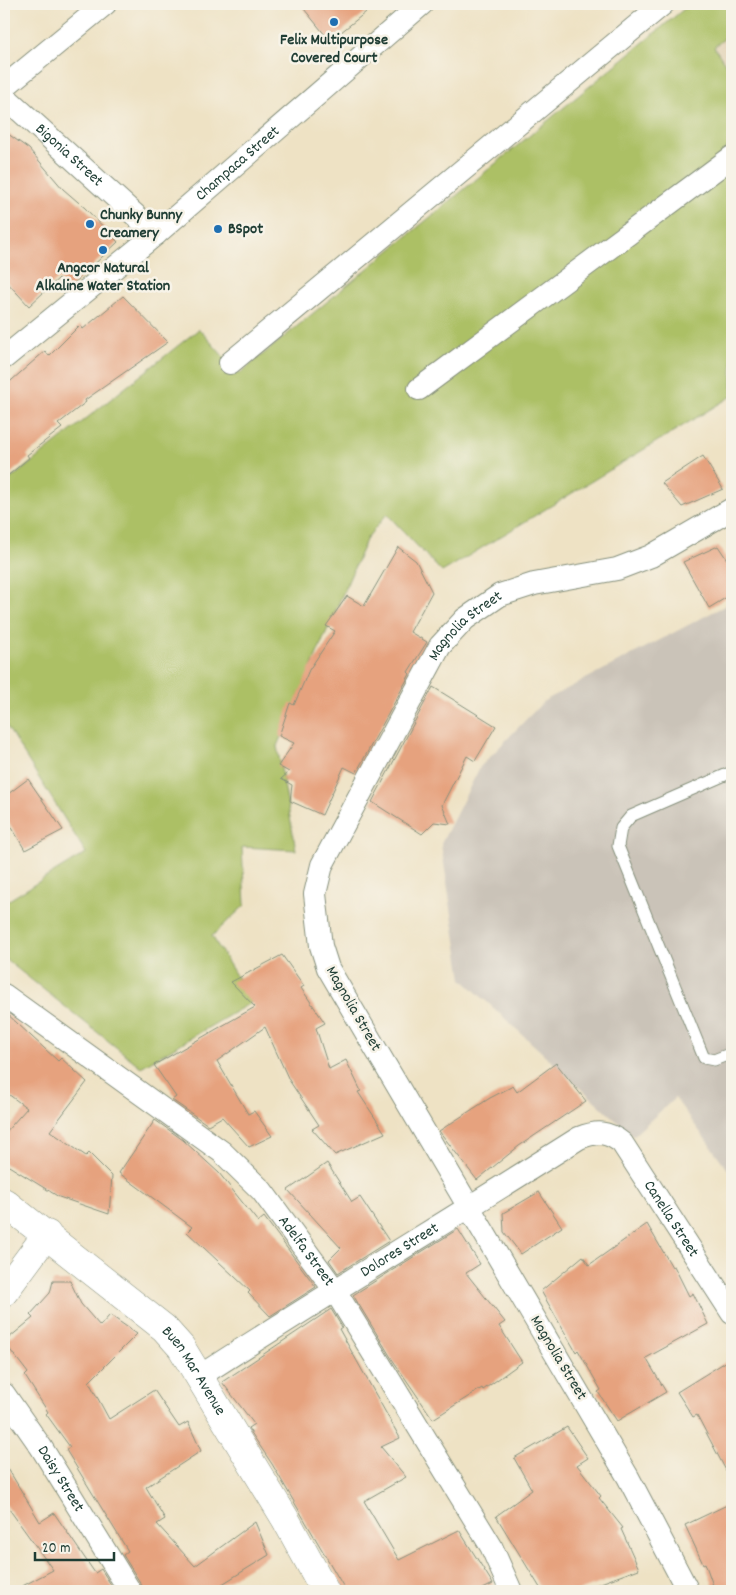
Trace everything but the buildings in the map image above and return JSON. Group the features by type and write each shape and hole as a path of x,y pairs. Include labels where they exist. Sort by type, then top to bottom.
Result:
{"street":[{"path":"4,87 105,4"},
{"name":"Champaca Street","path":"4,358 156,234 422,4"},
{"path":"230,363 663,4"},
{"name":"Bigonia Street","path":"4,96 156,234"},
{"path":"418,389 732,157"},
{"name":"Magnolia Street","path":"688,1591 628,1477 328,968 321,946 314,894 322,865 440,646 465,619 500,595 534,584 617,569 651,556 732,509"},
{"name":"Adelfa Street","path":"4,995 222,1152 262,1190 334,1289 491,1546 511,1591"},
{"name":"Dolores Street","path":"200,1376 334,1289 469,1208 580,1138 592,1133 604,1132"},
{"name":"Canella Street","path":"604,1132 622,1143 732,1313"},
{"name":"Buen Mar Avenue","path":"4,1202 164,1328 181,1347 286,1520 325,1591"},
{"path":"4,1292 47,1234"},
{"name":"Daisy Street","path":"4,1394 41,1447 130,1591"}],"lane":[{"path":"732,772 631,816 621,828 618,846 704,1058 714,1060 732,1053"}],"shaded area":[{"path":"732,32 732,74 714,47"},
{"path":"732,602 732,1175 675,1098 633,1136 462,979 441,844 480,767 544,701"}],"green space":[{"path":"690,4 732,4 732,32 714,47 732,74 732,396 442,572 387,514 367,538 277,746 296,850 242,847 245,905 212,936 252,1002 141,1067 4,958 4,903 86,853 4,722 4,484 199,329 239,374"}],"place":[{"name":"Felix Multipurpose Covered Court","path":"334,22"},
{"name":"Chunky Bunny Creamery","path":"90,224"},
{"name":"BSpot","path":"218,229"},
{"name":"Angcor Natural Alkaline Water Station","path":"103,250"}]}
